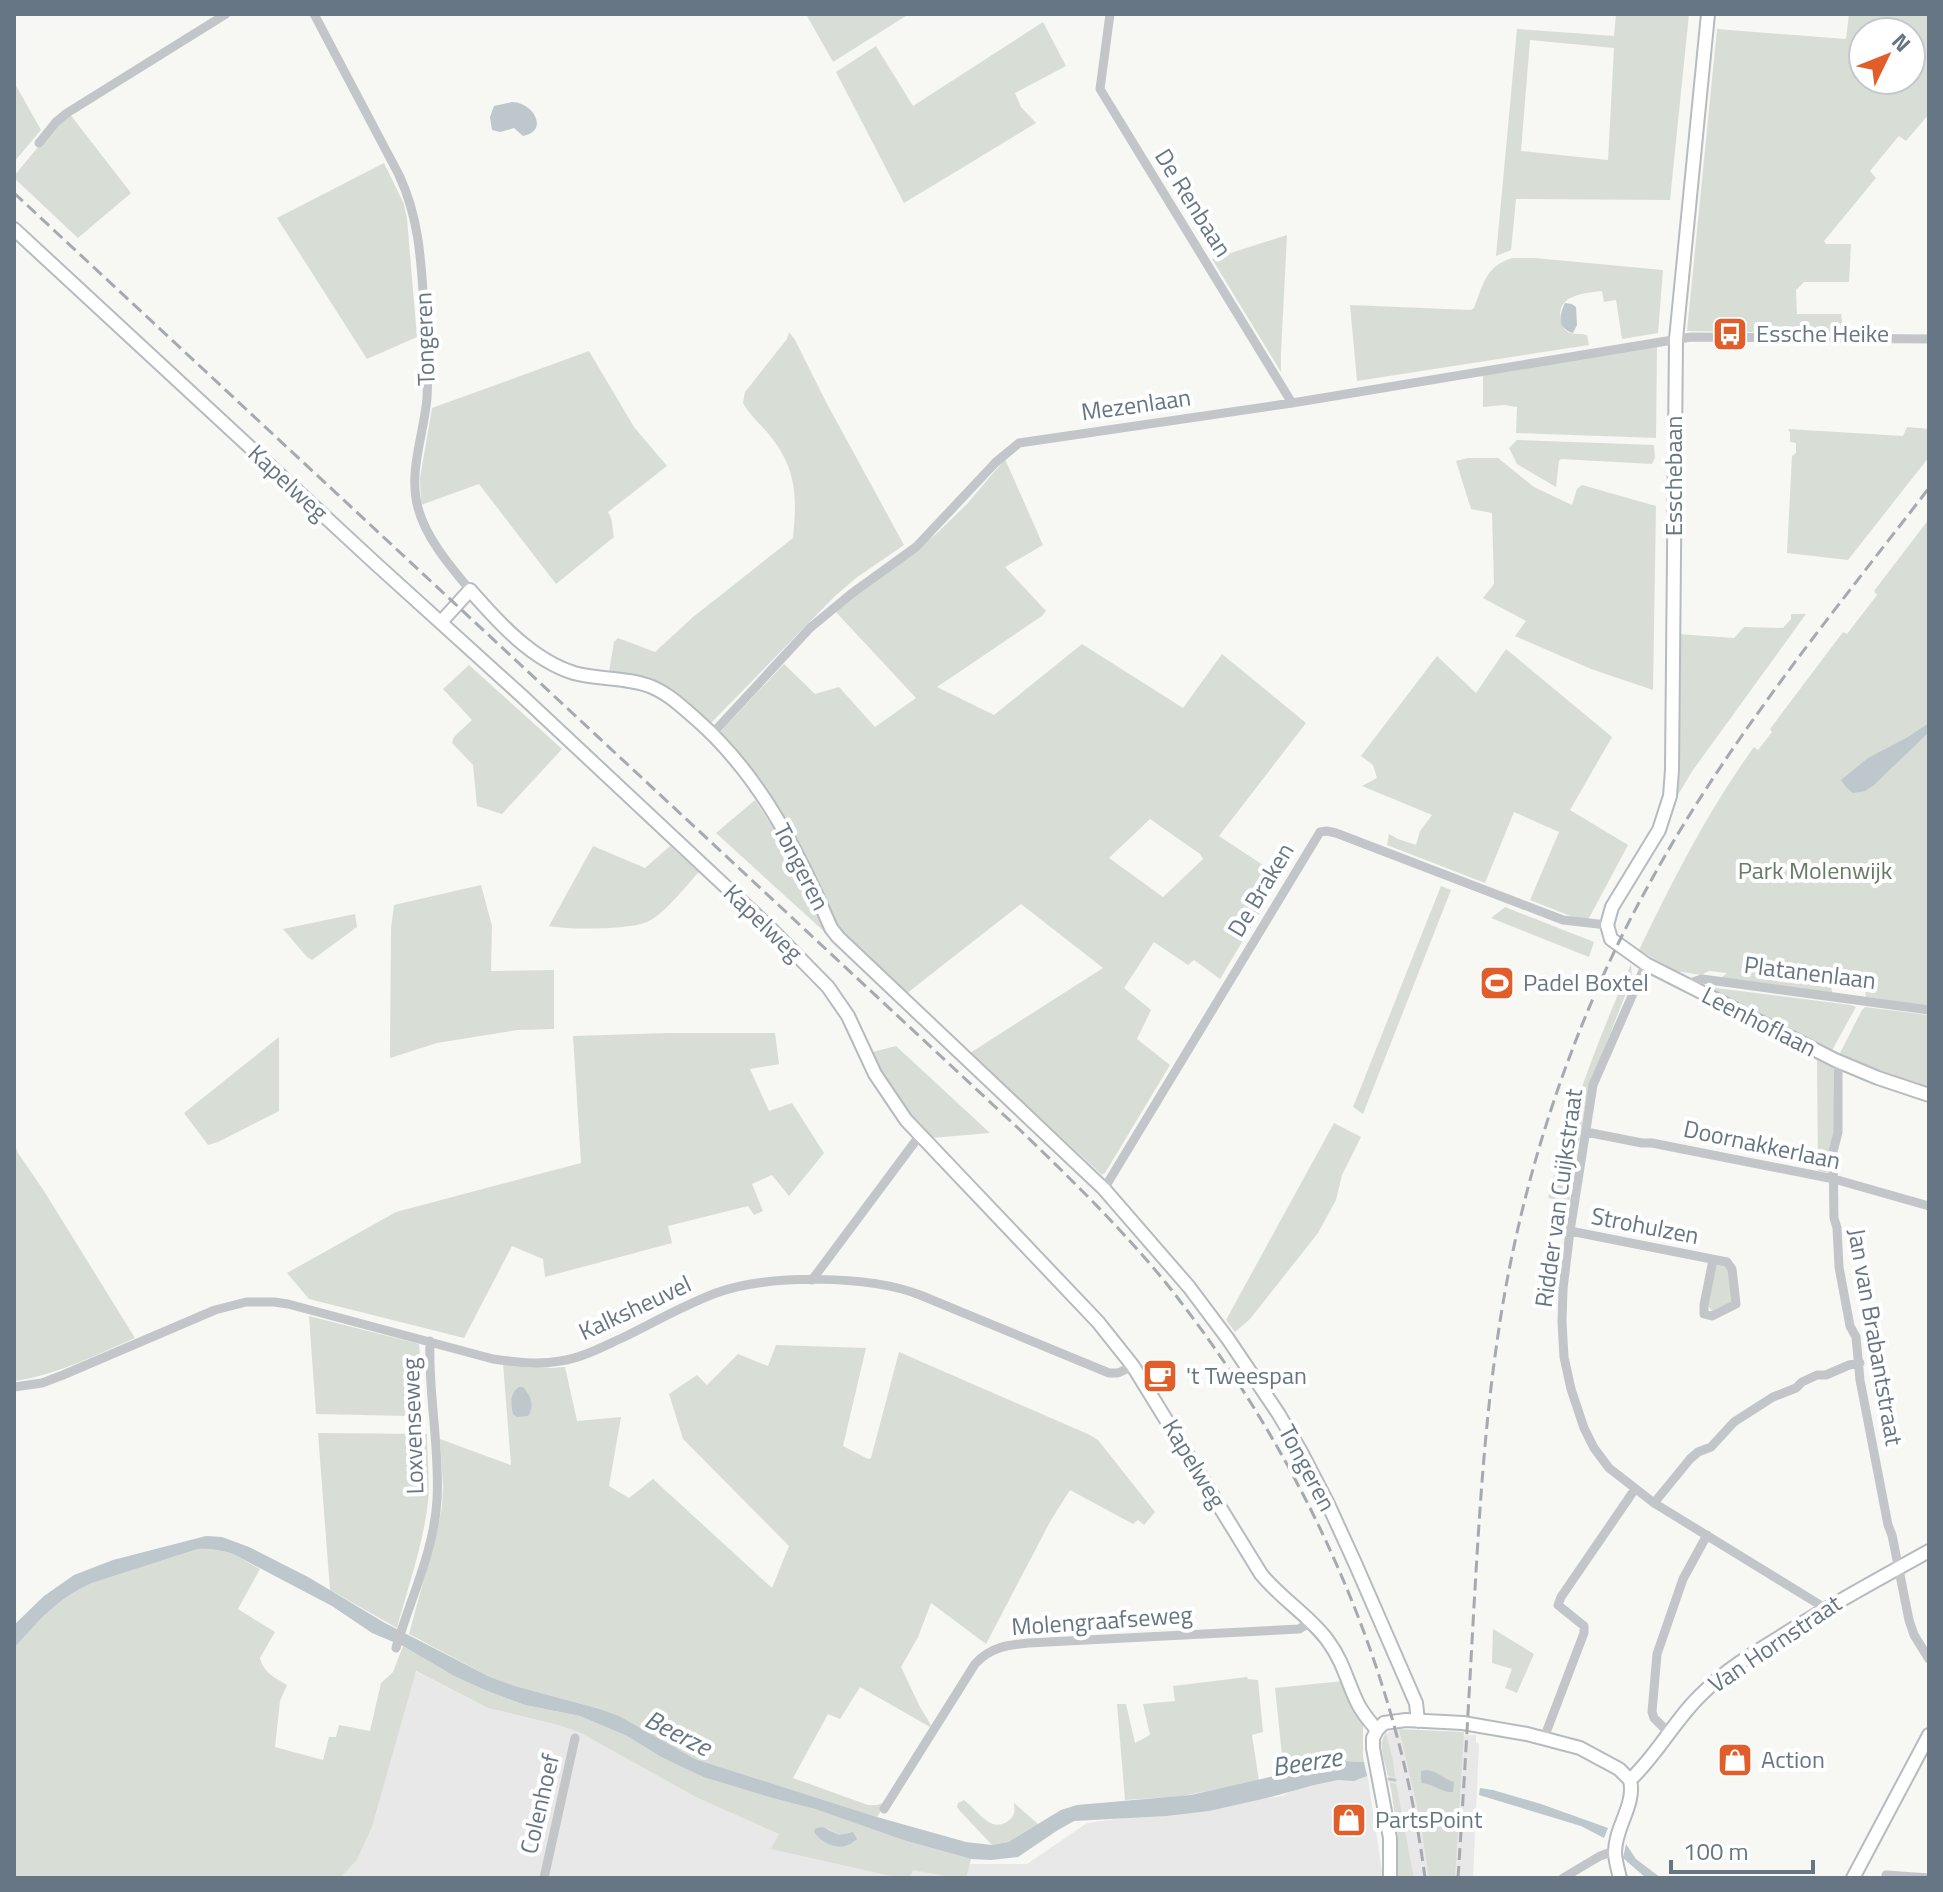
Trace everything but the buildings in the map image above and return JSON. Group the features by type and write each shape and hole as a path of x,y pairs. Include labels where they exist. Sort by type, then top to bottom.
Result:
{"street":[{"path":"39,143 67,113 226,14"},
{"name":"Tongeren","path":"314,14 399,175 417,224 428,372 427,400 414,485 418,508 445,559 470,590 526,646 549,664 574,673 651,687 681,706 712,734 754,782 791,840 838,937 1104,1189 1189,1287 1278,1413 1328,1504 1416,1703 1418,1721"},
{"name":"De Renbaan","path":"1110,14 1100,89 1292,403"},
{"name":"Esschebaan","path":"1607,925 1612,907 1659,830 1670,796 1676,339 1708,14"},
{"name":"Kapelweg","path":"14,229 441,622 761,920 828,987 848,1016 875,1074 906,1120 1098,1322 1133,1366 1261,1574 1272,1588 1322,1633 1345,1668 1357,1702 1377,1730"},
{"path":"1676,339 1929,339"},
{"name":"Mezenlaan","path":"712,734 810,628 916,547 996,462 1019,443 1292,403 1676,339"},
{"path":"441,622 470,590"},
{"name":"De Braken","path":"1104,1189 1320,832 1336,833 1563,920 1607,925"},
{"name":"Leenhoflaan","path":"1607,925 1611,939 1646,964 1841,1062 1929,1095"},
{"name":"Ridder van Cuijkstraat","path":"1646,964 1593,1085 1563,1289 1564,1357 1571,1389 1581,1420 1601,1460 1654,1503 1825,1608"},
{"name":"Platanenlaan","path":"1686,984 1702,979 1929,1010"},
{"name":"Jan van Brabantstraat","path":"1841,1062 1838,1069 1838,1132 1833,1152 1834,1218 1839,1267 1850,1326 1856,1337 1860,1380 1909,1620 1929,1659"},
{"name":"Doornakkerlaan","path":"1586,1132 1834,1179 1929,1206"},
{"path":"812,1280 920,1135"},
{"name":"Strohulzen","path":"1570,1231 1727,1262 1736,1304 1712,1316 1704,1314 1704,1305 1713,1260"},
{"name":"Kalksheuvel","path":"14,1387 42,1383 215,1310 246,1302 288,1304 493,1359 560,1361 592,1352 717,1293 761,1282 812,1280 894,1286 1109,1373 1118,1373 1133,1366"},
{"name":"Loxvenseweg","path":"396,1646 425,1562 437,1502 430,1341"},
{"path":"1654,1503 1690,1459 1711,1447 1734,1422 1802,1382 1860,1363"},
{"path":"1544,1738 1584,1633 1584,1626 1558,1605 1635,1489"},
{"path":"1668,1732 1652,1712 1657,1654 1683,1579 1707,1535"},
{"name":"Van Hornstraat","path":"1630,1780 1646,1765 1685,1710 1721,1676 1825,1608 1929,1551"},
{"name":"Molengraafseweg","path":"884,1809 975,1664 999,1647 1299,1629 1311,1622"},
{"path":"1390,1878 1390,1838 1373,1741 1377,1730 1387,1722 1418,1721 1468,1724 1544,1738 1580,1748 1619,1769 1630,1780 1632,1787 1615,1845 1620,1878"},
{"path":"1853,1878 1929,1735"},
{"name":"Colenhoef","path":"544,1878 575,1738"},
{"path":"1563,1878 1615,1845"},
{"path":"1886,1875 1929,1878"}],"shaded area":[{"path":"520,103 536,117 536,129 531,133 523,136 514,128 500,132 492,130 490,117 494,106"},
{"path":"1565,303 1576,307 1577,325 1573,333 1562,325 1561,312"},
{"path":"1929,723 1929,732 1865,791 1853,793 1841,780 1868,758"},
{"path":"519,1387 523,1387 531,1401 528,1416 517,1417 513,1414 512,1396"},
{"path":"206,1536 222,1537 249,1547 490,1677 619,1716 695,1759 966,1842 992,1845 1008,1842 1061,1810 1077,1805 1191,1795 1310,1768 1344,1765 1343,1761 1364,1762 1367,1776 1354,1781 1338,1780 1314,1785 1209,1811 1074,1821 1018,1857 971,1859 703,1777 627,1736 580,1716 525,1705 485,1690 372,1633 332,1606 220,1550 198,1549 79,1589 58,1603 14,1648 14,1625 44,1596 74,1575 113,1560"},
{"path":"415,1671 488,1708 558,1725 605,1745 964,1864 1027,1864 1087,1823 1282,1796 1328,1772 1367,1772 1383,1878 340,1878 357,1860 372,1827"},
{"path":"1399,1729 1401,1735 1476,1735 1476,1743 1479,1744 1473,1878 1414,1878 1397,1788 1391,1790 1381,1743 1389,1732"},
{"path":"1426,1770 1454,1782 1453,1792 1422,1783 1421,1771"},
{"path":"1480,1788 1541,1804 1608,1828 1604,1838 1581,1826 1479,1795"},
{"path":"822,1827 839,1835 853,1832 857,1839 846,1846 828,1844 814,1832"},
{"path":"1626,1844 1636,1859 1661,1878 1646,1878 1623,1858"}],"green space":[{"path":"806,14 909,14 833,62"},
{"path":"1616,14 1689,14 1670,200 1516,199 1511,250 1496,256 1517,29 1614,36","holes":["1530,40 1614,48 1608,160 1521,151"]},
{"path":"1929,14 1929,114 1906,141 1898,137 1870,171 1876,178 1824,241 1826,244 1851,244 1849,282 1804,282 1796,290 1797,314 1841,314 1841,334 1687,331 1717,29 1846,39 1847,31 1847,96 1927,96 1927,16 1849,16"},
{"path":"1043,22 1066,66 1015,93 1021,107 1036,123 904,203 836,72 876,46 913,106"},
{"path":"14,82 41,130 14,162"},
{"path":"69,113 131,193 78,238 14,178"},
{"path":"384,163 404,204 407,219 417,337 367,359 277,218"},
{"path":"1287,235 1281,353 1281,372 1212,259"},
{"path":"1513,258 1663,270 1658,333 1622,339 1616,300 1604,302 1602,291 1587,293 1572,297 1560,312 1565,330 1587,335 1589,345 1357,381 1350,305 1471,310 1491,271"},
{"path":"789,332 904,545 835,596 709,725 666,685 653,679 609,672 614,642 618,638 655,652 693,617 793,538 795,497 786,461 743,403 745,392 787,339"},
{"path":"1657,346 1656,438 1516,433 1517,407 1483,407 1483,374"},
{"path":"589,351 634,427 667,466 608,512 614,537 556,584 479,484 421,505 420,478 432,408"},
{"path":"1907,427 1929,429 1929,457 1848,560 1787,553 1792,456 1796,453 1796,443 1790,442 1788,429 1903,436"},
{"path":"1517,440 1654,445 1655,458 1652,464 1561,459 1556,487 1517,464 1509,448"},
{"path":"1498,458 1534,487 1572,505 1577,489 1582,485 1656,506 1653,690 1591,669 1515,636 1526,621 1483,598 1494,584 1492,513 1471,509 1456,461"},
{"path":"1005,459 1043,545 1005,567 1046,611 937,687 994,715 1082,644 1183,708 1222,654 1306,723 1219,836 1281,877 1220,979 1194,960 1188,965 1154,942 1124,988 1151,1010 1137,1039 1170,1065 1102,1175 970,1053 1103,968 1021,904 906,994 836,928 720,735 784,664 815,694 839,687 875,727 916,698 835,611 935,535 967,504","holes":["1150,819 1203,859 1163,897 1109,858"]},
{"name":"Park Molenwijk","path":"1929,519 1929,1006 1866,997 1865,991 1831,987 1833,994 1721,978 1727,973 1709,971 1701,975 1676,971 1639,950 1692,846 1737,771 1754,747 1758,750 1772,732 1770,729 1843,632 1847,634 1877,595 1874,591"},
{"path":"1791,614 1806,614 1693,770 1673,803 1677,634 1734,638 1744,627 1783,628 1791,619"},
{"path":"1506,649 1612,737 1570,810 1628,845 1588,920 1583,921 1530,900 1559,832 1514,812 1485,883 1387,845 1389,834 1416,845 1420,831 1432,815 1362,786 1377,778 1373,765 1361,756 1437,656 1476,693"},
{"path":"469,665 562,749 502,814 477,806 473,765 452,743 454,737 472,720 443,689"},
{"path":"755,800 777,834 828,935 716,833"},
{"path":"593,846 645,868 670,846 699,872 662,912 641,924 600,928 549,926"},
{"path":"481,885 492,926 491,971 554,970 554,1029 518,1030 437,1043 390,1058 394,905"},
{"path":"1441,886 1451,890 1363,1114 1353,1107"},
{"path":"1505,907 1594,942 1589,957 1491,918"},
{"path":"355,914 357,927 312,960 283,929"},
{"path":"1631,964 1632,978 1586,1100 1569,1202 1548,1198 1585,1080"},
{"path":"1700,986 1851,1005 1856,1007 1830,1054"},
{"path":"1865,1007 1929,1015 1929,1089 1838,1057"},
{"path":"775,1033 779,1064 750,1069 769,1111 792,1103 824,1153 789,1196 772,1175 752,1184 763,1211 754,1215 748,1206 668,1226 672,1243 545,1277 543,1259 512,1246 464,1338 309,1299 287,1273 396,1212 581,1163 573,1036"},
{"path":"279,1037 279,1111 208,1145 184,1113"},
{"path":"896,1046 990,1133 932,1138 892,1094 869,1053"},
{"path":"1817,1060 1833,1068 1835,1149 1829,1173 1818,1171"},
{"path":"1334,1123 1361,1137 1342,1175 1336,1200 1318,1233 1250,1319 1235,1332 1226,1320"},
{"path":"14,1143 135,1338 61,1369 14,1381"},
{"path":"1716,1266 1727,1266 1733,1301 1712,1311 1707,1305"},
{"path":"309,1316 419,1344 421,1365 404,1365 408,1416 316,1414"},
{"path":"776,1345 866,1348 843,1446 868,1459 871,1458 899,1352 1098,1440 1155,1512 1144,1525 1138,1520 1133,1524 1070,1490 986,1644 931,1603 918,1637 901,1667 930,1727 860,1687 840,1719 828,1714 793,1778 868,1805 886,1802 877,1817 695,1759 618,1716 490,1677 409,1634 442,1507 440,1439 511,1465 503,1363 565,1367 577,1421 621,1417 609,1486 629,1498 653,1479 772,1588 789,1546 683,1439 669,1394 697,1375 707,1385 738,1354 768,1366"},
{"path":"318,1433 427,1434 429,1485 426,1518 397,1628 330,1590"},
{"path":"212,1548 233,1554 260,1569 238,1609 275,1632 260,1658 267,1671 287,1685 280,1701 275,1747 323,1760 329,1737 336,1737 339,1725 370,1731 381,1683 393,1672 403,1646 485,1690 525,1705 580,1716 627,1736 703,1777 971,1859 966,1878 913,1870 910,1878 900,1878 771,1849 779,1834 698,1798 581,1733 488,1708 416,1671 372,1827 357,1860 340,1878 14,1878 14,1648 49,1611 79,1589 198,1549","holes":["827,1828 839,1835 850,1832 855,1842 838,1847"]},
{"path":"1493,1629 1534,1654 1517,1693 1505,1688 1512,1669 1492,1663"},
{"path":"1247,1677 1258,1680 1263,1732 1252,1735 1259,1781 1183,1796 1125,1800 1117,1704 1126,1704 1135,1743 1150,1735 1143,1704 1175,1701 1173,1686"},
{"path":"1343,1681 1363,1724 1364,1762 1344,1761 1345,1765 1310,1768 1284,1775 1275,1688"},
{"path":"1399,1729 1464,1732 1455,1878 1429,1878 1420,1819"},
{"path":"1386,1733 1395,1777 1388,1776 1382,1754"},
{"path":"1390,1782 1397,1787 1414,1878 1398,1878 1398,1838"},
{"path":"964,1800 984,1819 995,1824 1012,1817 1014,1803 1038,1824 1008,1842 992,1845 957,1807"}],"waterway":[{"name":"Beerze","path":"1389,1779 1395,1780"}],"railway":[{"path":"14,193 1019,1129 1113,1223 1166,1283 1215,1349 1260,1418 1300,1489 1336,1563 1367,1639 1392,1718 1411,1797 1425,1878"},
{"path":"1458,1878 1480,1509 1492,1381 1518,1226 1552,1106 1597,988 1653,877 1683,826 1749,726 1929,488"}],"place":[{"name":"Essche Heike","path":"1730,334"},
{"name":"Padel Boxtel","path":"1497,983"},
{"name":"'t Tweespan","path":"1160,1376"},
{"name":"Action","path":"1735,1760"},
{"name":"PartsPoint","path":"1349,1820"}]}
